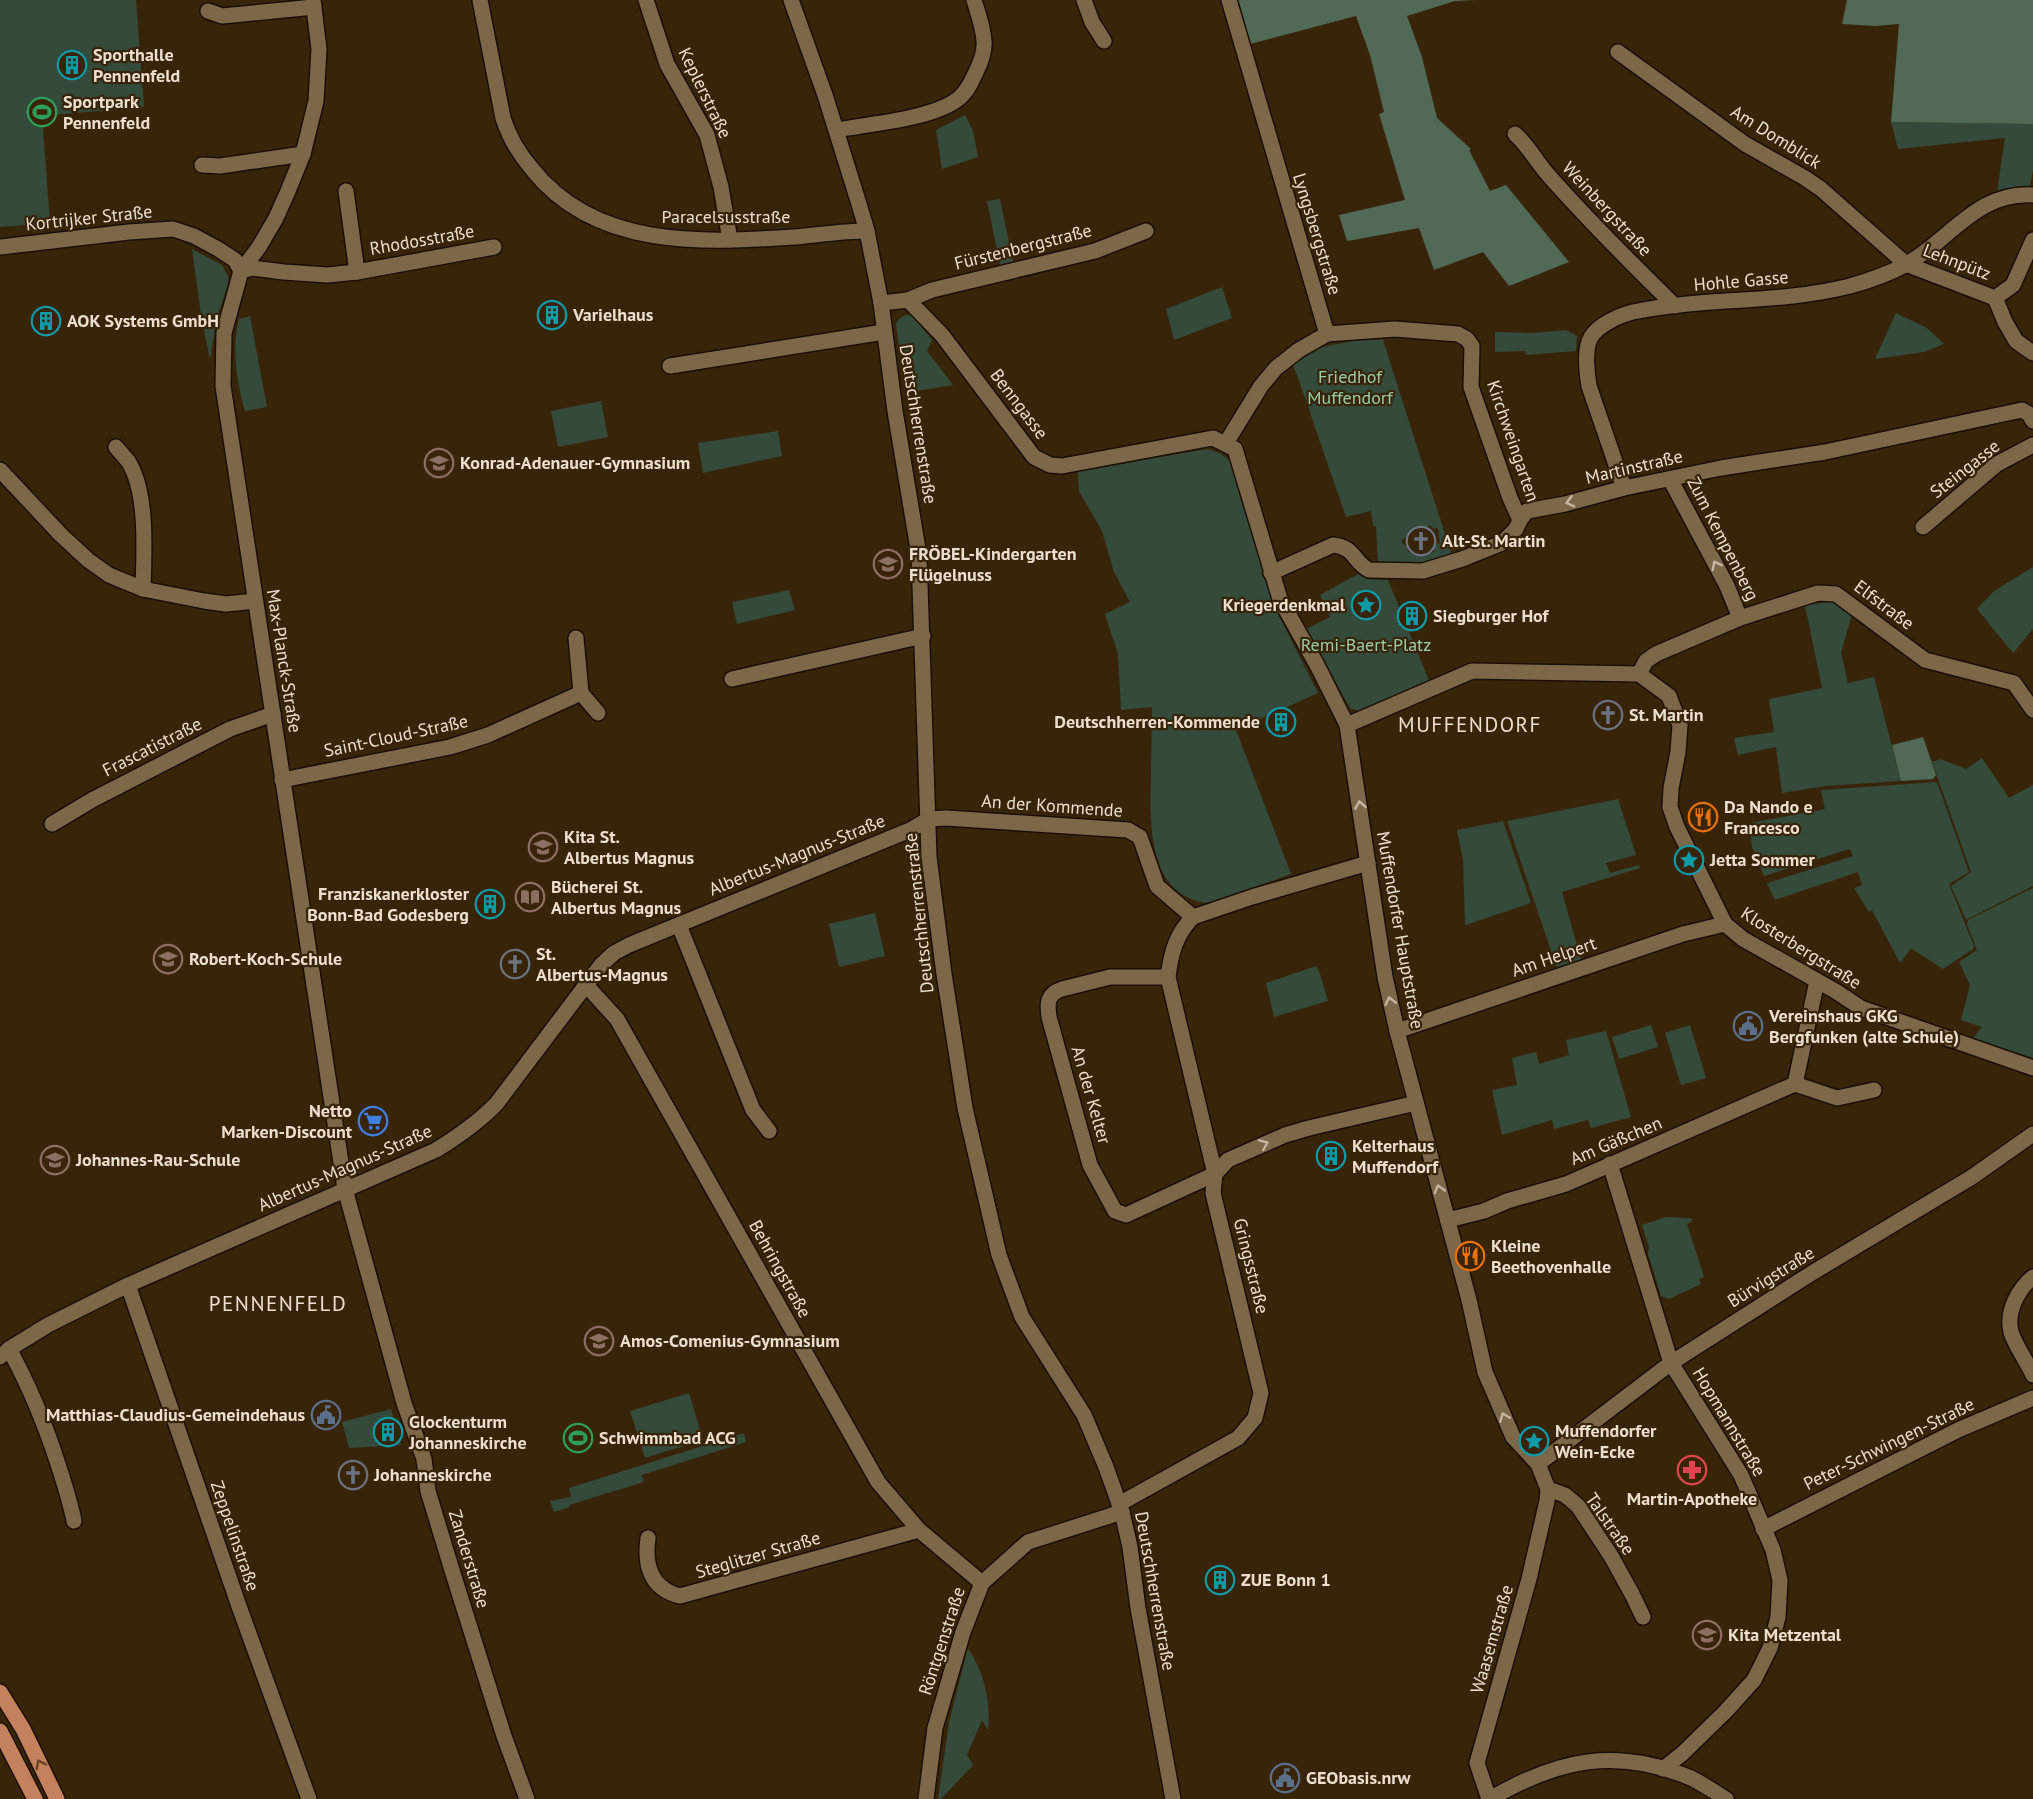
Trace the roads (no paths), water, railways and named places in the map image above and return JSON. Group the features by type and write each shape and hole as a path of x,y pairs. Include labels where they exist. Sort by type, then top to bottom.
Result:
{"main road":[{"path":"0,1692 57,1799"},
{"path":"0,1731 35,1799"}],"street":[{"name":"Paracelsusstraße","path":"480,0 503,118 508,132 522,157 543,183 561,200 621,229 664,237 730,240 867,231"},
{"name":"Keplerstraße","path":"646,0 667,64 707,135 721,187 730,240"},
{"name":"Deutschherrenstraße","path":"791,0 836,130 867,231 881,303 895,411 919,555 929,857 954,1044 965,1108 999,1255 1022,1317 1084,1415 1120,1508 1130,1547 1138,1608 1173,1799"},
{"path":"836,130 935,110 958,99 966,91 981,62 985,44 983,27 974,0"},
{"path":"1084,0 1092,22 1104,41"},
{"name":"Lyngsbergstraße","path":"1229,0 1327,334"},
{"name":"Max-Planck-Straße","path":"208,11 222,16 314,3 319,49 316,101 303,154 276,218 241,271 224,333 223,386 345,1189"},
{"name":"Am Domblick","path":"1618,52 1745,144 1821,189 1906,264"},
{"name":"Weinbergstraße","path":"1515,134 1523,141 1547,175 1618,251 1675,306"},
{"path":"202,165 220,166 303,154"},
{"name":"Rhodosstraße","path":"346,191 357,272"},
{"name":"Hohle Gasse","path":"1624,488 1589,386 1587,369 1590,337 1615,319 1632,313 1675,306 1800,295 1850,286 1906,264 1981,206 2005,197 2033,195"},
{"name":"Kortrijker Straße","path":"0,247 129,231 173,229 194,236 218,249 235,260 241,271"},
{"name":"Fürstenbergstraße","path":"908,300 932,290 1095,251 1146,231"},
{"name":"Lehnpütz","path":"1995,298 2013,285 2033,240"},
{"name":"Rhodosstraße","path":"241,271 252,267 327,275 357,272 494,247"},
{"name":"Lehnpütz","path":"1906,264 1995,298 2016,341 2033,353"},
{"path":"881,303 908,300"},
{"name":"Benngasse","path":"908,300 942,335 1034,457 1041,461 1050,465 1062,466 1213,438 1226,443"},
{"name":"Kirchweingarten","path":"1327,334 1395,329 1458,333 1467,339 1472,346 1471,387 1520,520"},
{"path":"670,366 884,332"},
{"path":"1226,443 1261,386 1276,368 1299,350 1327,334"},
{"name":"Martinstraße","path":"1271,573 1333,545 1340,545 1350,550 1361,567 1369,570 1424,571 1502,543 1516,529 1527,511 1670,478 1825,452 2022,410 2031,417"},
{"name":"Muffendorfer Hauptstraße","path":"1226,443 1236,448 1280,599 1347,725 1385,977 1396,1031 1448,1220 1485,1372 1513,1437 1538,1464"},
{"name":"Steingasse","path":"1923,527 1997,464 2033,445"},
{"path":"116,447 128,461 135,477 141,504 144,537 143,589"},
{"path":"0,470 61,535 88,560 109,575 143,589 226,604 255,601"},
{"name":"Zum Kempenberg","path":"1670,478 1727,586 1740,618"},
{"name":"Elfstraße","path":"1639,674 1646,661 1656,654 1740,618 1818,593 1836,594 1925,660 2014,683 2033,710"},
{"path":"732,679 923,636"},
{"path":"576,638 581,693 598,712"},
{"path":"1347,725 1472,671 1639,674"},
{"name":"Klosterbergstraße","path":"1639,674 1669,696 1680,724 1670,807 1677,827 1725,924 1743,939 1861,1008 2033,1068"},
{"name":"Saint-Cloud-Straße","path":"282,780 450,747 488,735 581,693"},
{"name":"Frascatistraße","path":"52,824 93,800 230,729 273,714"},
{"name":"An der Kommende","path":"928,819 946,818 1128,830 1140,837 1157,886 1193,917"},
{"name":"Albertus-Magnus-Straße","path":"5,1353 48,1324 128,1285 436,1150 481,1120 498,1102 601,965 614,953 910,830 928,819"},
{"path":"1168,977 1171,958 1183,927 1193,917 1368,862"},
{"name":"Am Helpert","path":"1396,1031 1683,934 1725,924"},
{"path":"679,925 753,1110 769,1131"},
{"name":"An der Kelter","path":"1168,977 1110,977 1054,992 1047,1004 1049,1017 1090,1165 1115,1211 1126,1215 1215,1174"},
{"name":"Gringsstraße","path":"1120,1508 1238,1438 1256,1418 1261,1393 1213,1193 1215,1174 1168,977"},
{"path":"1817,981 1795,1084 1837,1098 1874,1090"},
{"name":"Behringstraße","path":"586,985 617,1019 878,1482 919,1530 982,1583"},
{"name":"Am Gäßchen","path":"1448,1220 1484,1211 1507,1201 1566,1184 1795,1084"},
{"path":"1215,1174 1228,1160 1285,1135 1416,1103"},
{"name":"Bürvigstraße","path":"1538,1464 1671,1363 1812,1273 1972,1177 2033,1134"},
{"name":"Hopmannstraße","path":"1610,1164 1671,1363 1741,1475 1773,1550 1780,1580 1778,1617 1770,1648 1754,1680 1683,1753 1663,1768"},
{"name":"Zanderstraße","path":"345,1189 404,1403 424,1459 428,1491 483,1672 527,1799"},
{"path":"2033,1277 2026,1282 2013,1302 2011,1331 2033,1375"},
{"name":"Zeppelinstraße","path":"128,1285 224,1565 309,1799"},
{"path":"5,1353 29,1389 48,1435 74,1521"},
{"name":"Peter-Schwingen-Straße","path":"1763,1529 1958,1430 2033,1398"},
{"path":"1538,1464 1548,1489"},
{"name":"Talstraße","path":"1548,1489 1566,1495 1578,1506 1611,1556 1643,1617"},
{"name":"Waasemstraße","path":"1490,1799 1478,1763 1529,1579 1548,1489"},
{"name":"Röntgenstraße","path":"926,1799 935,1728 963,1632 982,1583 1028,1542 1120,1508"},
{"name":"Steglitzer Straße","path":"648,1538 646,1557 656,1582 665,1591 680,1596 919,1530"},
{"path":"1490,1799 1515,1784 1549,1770 1591,1761 1625,1760 1663,1768 1692,1779 1726,1799"}],"place":[{"name":"Sporthalle Pennenfeld","path":"72,65"},
{"name":"Sportpark Pennenfeld","path":"42,112"},
{"name":"Varielhaus","path":"552,315"},
{"name":"AOK Systems GmbH","path":"46,321"},
{"name":"Konrad-Adenauer-Gymnasium","path":"439,463"},
{"name":"Alt-St. Martin","path":"1421,541"},
{"name":"FRÖBEL-Kindergarten Flügelnuss","path":"888,564"},
{"name":"Kriegerdenkmal","path":"1366,605"},
{"name":"Siegburger Hof","path":"1412,616"},
{"name":"St. Martin","path":"1608,715"},
{"name":"Deutschherren-Kommende","path":"1281,722"},
{"name":"Da Nando e Francesco","path":"1703,817"},
{"name":"Kita St. Albertus Magnus","path":"543,847"},
{"name":"Jetta Sommer","path":"1689,860"},
{"name":"Bücherei St. Albertus Magnus","path":"530,897"},
{"name":"Franziskanerkloster Bonn-Bad Godesberg","path":"490,904"},
{"name":"Robert-Koch-Schule","path":"168,959"},
{"name":"St. Albertus-Magnus","path":"515,964"},
{"name":"Vereinshaus GKG Bergfunken (alte Schule)","path":"1748,1026"},
{"name":"Netto Marken-Discount","path":"373,1121"},
{"name":"Kelterhaus Muffendorf","path":"1331,1156"},
{"name":"Johannes-Rau-Schule","path":"55,1160"},
{"name":"Kleine Beethovenhalle","path":"1470,1256"},
{"name":"Amos-Comenius-Gymnasium","path":"599,1341"},
{"name":"Matthias-Claudius-Gemeindehaus","path":"326,1415"},
{"name":"Glockenturm Johanneskirche","path":"388,1432"},
{"name":"Schwimmbad ACG","path":"578,1438"},
{"name":"Muffendorfer Wein-Ecke","path":"1534,1441"},
{"name":"Martin-Apotheke","path":"1692,1470"},
{"name":"Johanneskirche","path":"353,1475"},
{"name":"ZUE Bonn 1","path":"1220,1580"},
{"name":"Kita Metzental","path":"1707,1635"},
{"name":"GEObasis.nrw","path":"1285,1778"}],"district":[{"name":"MUFFENDORF","path":"1470,725"},
{"name":"PENNENFELD","path":"278,1304"}],"park label":[{"name":"Friedhof Muffendorf","path":"1350,388"},
{"name":"Remi-Baert-Platz","path":"1366,645"}]}
